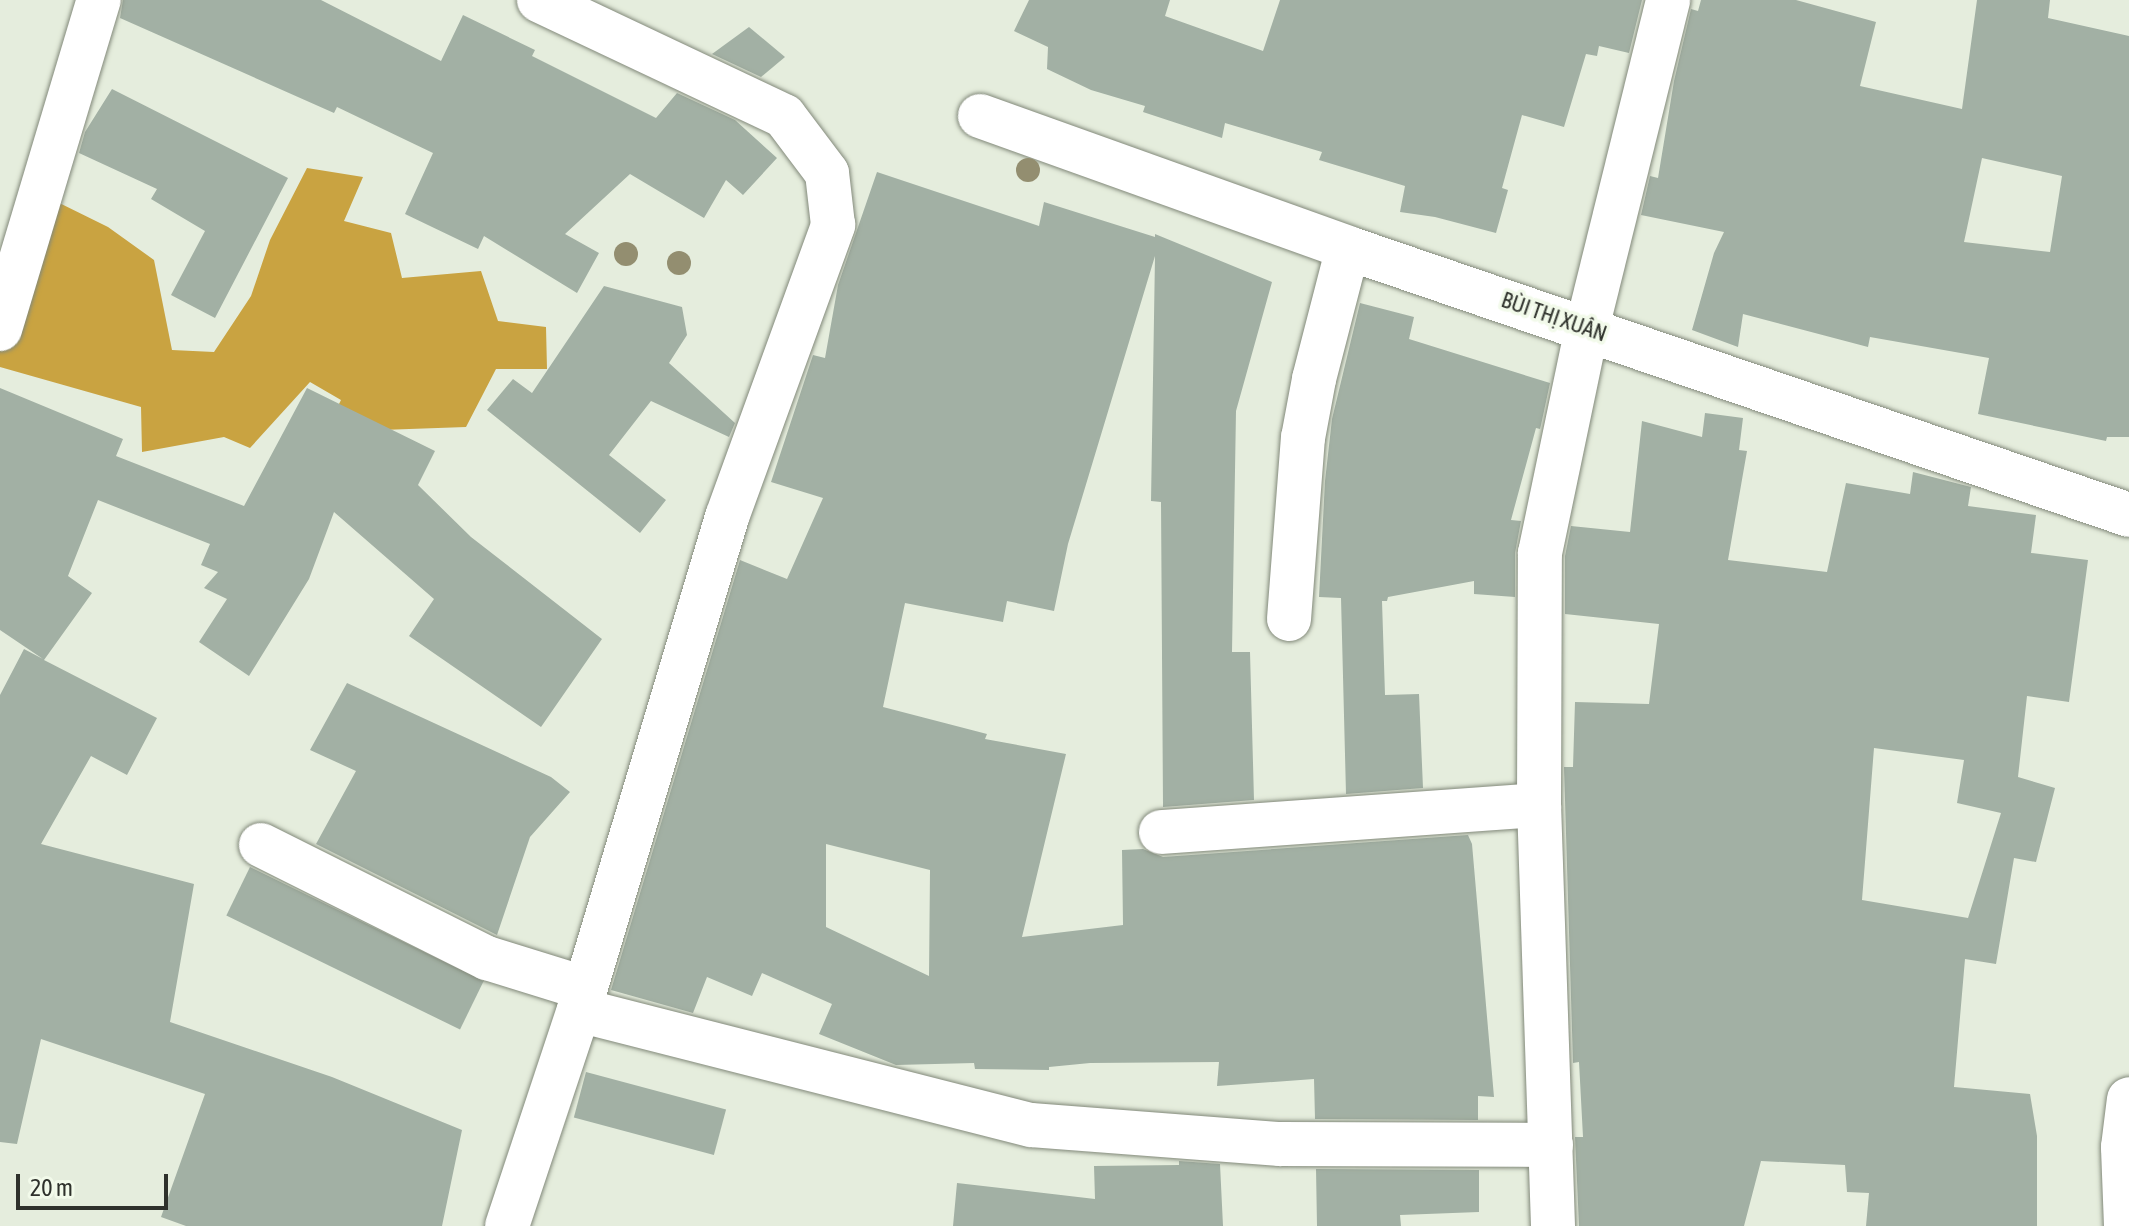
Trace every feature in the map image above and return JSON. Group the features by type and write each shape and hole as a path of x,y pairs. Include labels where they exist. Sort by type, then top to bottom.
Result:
{"street":[{"path":"0,329 99,0"},
{"path":"507,1226 581,999 727,517 833,225 827,173 784,116 539,0"},
{"path":"1553,1226 1539,805 1540,553 1587,328 1668,0"},
{"name":"BÙI THỊ XUÂN","path":"980,116 1348,248 2129,515"},
{"path":"1289,619 1303,438 1314,379 1348,248"},
{"path":"1161,832 1539,805"},
{"path":"261,845 487,958 581,999 1031,1125 1280,1144 1551,1145"},
{"path":"2126,1226 2129,1099"}],"shaded area":[{"path":"307,168 363,177 344,221 391,233 402,278 481,271 498,321 546,327 547,369 496,369 466,427 381,430 290,503 341,400 310,382 250,448 224,437 142,452 141,407 0,367 0,322 35,191 108,227 154,260 172,350 214,352 251,296 270,240"}],"building":[{"path":"123,0 321,0 441,61 463,15 535,50 532,56 656,118 677,93 735,120 777,158 743,195 726,180 704,218 630,174 565,234 599,253 577,293 484,236 478,249 405,214 433,153 337,107 334,113 120,18"},
{"path":"1029,0 1170,0 1165,16 1263,51 1280,0 1642,0 1629,53 1599,46 1597,56 1586,54 1564,127 1522,115 1502,188 1508,190 1496,233 1435,217 1400,212 1405,186 1319,160 1322,152 1225,123 1222,138 1143,112 1145,106 1091,90 1047,69 1048,47 1014,31"},
{"path":"1701,0 1796,0 1876,22 1860,86 1962,109 1977,0 2050,0 2048,18 2129,36 2129,437 2107,437 2106,441 1978,414 1989,358 1870,337 1868,347 1743,314 1738,347 1692,330 1714,253 1724,232 1641,215 1650,176 1658,178 1674,81 1691,9 1698,11","holes":["1982,158 2062,176 2050,252 1964,242"]},
{"path":"749,27 785,57 761,77 712,54"},
{"path":"112,89 288,178 215,318 171,295 205,231 151,199 157,189 79,153 85,132"},
{"path":"877,172 1039,226 1044,202 1155,237 1155,234 1272,282 1236,411 1232,652 1250,652 1254,800 1163,807 1161,502 1151,501 1155,256 1068,544 1054,611 1007,601 1003,622 905,603 883,707 987,734 985,739 1066,754 1022,937 1123,925 1122,850 1143,849 1163,857 1468,835 1472,844 1494,1097 1478,1096 1478,1120 1315,1119 1314,1079 1217,1086 1219,1062 1090,1063 1049,1067 1049,1070 975,1069 974,1063 896,1065 819,1034 832,1004 762,973 752,996 707,977 693,1013 611,990 740,560 787,579 823,498 771,482 813,355 825,358 838,285","holes":["826,844 930,870 929,976 826,927"]},
{"path":"604,286 682,307 687,335 669,363 735,423 729,437 651,401 609,455 666,500 640,533 487,410 513,379 532,393"},
{"path":"1360,303 1414,317 1409,339 1550,383 1540,429 1536,428 1511,520 1521,521 1515,553 1515,597 1474,594 1474,581 1388,597 1387,601 1382,601 1385,695 1419,694 1423,788 1346,794 1341,598 1319,597 1325,481 1332,419"},
{"path":"0,388 123,439 116,456 244,506 307,388 435,451 418,485 471,537 602,639 541,727 409,636 434,599 334,512 309,579 249,676 199,642 227,599 204,588 218,572 201,565 210,544 98,500 68,576 92,593 44,660 157,718 127,775 91,756 41,844 194,884 170,1022 332,1077 462,1130 442,1226 186,1226 161,1217 205,1094 41,1039 17,1144 0,1142 0,695 24,649 43,659 0,630"},
{"path":"1705,413 1743,418 1739,450 1747,451 1728,560 1827,572 1846,483 1910,494 1913,472 1971,487 1968,506 2036,515 2031,553 2088,560 2069,702 2027,696 2018,777 2055,788 2036,862 2014,858 1996,964 1965,959 1954,1087 2030,1094 2037,1136 2037,1226 1866,1226 1869,1193 1847,1192 1845,1165 1761,1161 1744,1226 1579,1226 1575,1137 1583,1137 1579,1062 1573,1063 1564,767 1573,767 1575,702 1649,704 1659,624 1565,614 1565,556 1571,526 1630,532 1642,421 1702,437","holes":["1874,748 1964,760 1957,803 2001,813 1968,918 1862,900"]},
{"path":"347,683 551,777 570,792 530,837 497,935 316,844 356,771 310,750"},
{"path":"250,867 484,981 460,1030 226,916"},
{"path":"586,1072 726,1110 714,1155 574,1117"},
{"path":"1179,1161 1220,1164 1223,1226 953,1226 957,1183 1095,1199 1094,1166 1179,1165"},
{"path":"1316,1169 1479,1170 1479,1212 1400,1215 1401,1226 1317,1226"}]}
